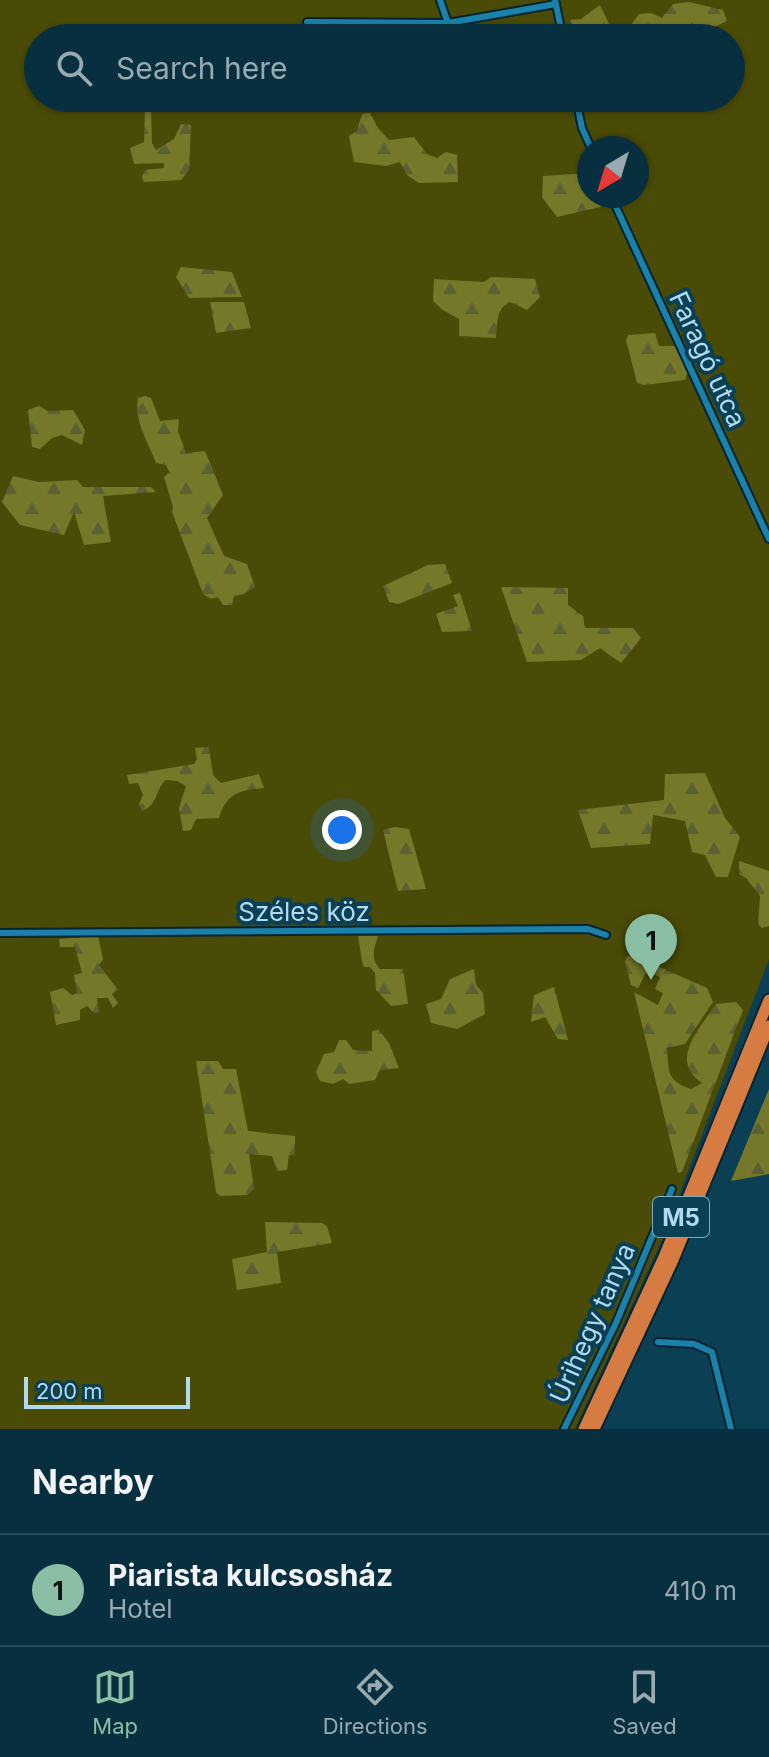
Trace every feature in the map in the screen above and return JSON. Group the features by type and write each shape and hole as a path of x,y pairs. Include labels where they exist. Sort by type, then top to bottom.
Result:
{"highway":[{"name":"M5","path":"584,1429 664,1257 769,1000"},
{"name":"M5","path":"594,1429 673,1260 769,1026"}],"street":[{"path":"440,0 448,23"},
{"path":"307,22 448,23 556,2 560,24"},
{"path":"579,112 586,136"},
{"name":"Faragó utca","path":"617,208 769,539"},
{"name":"Széles köz","path":"0,933 588,929 606,935"},
{"name":"Úrihegy tanya","path":"564,1429 616,1323 672,1189"},
{"path":"658,1342 694,1344 712,1352 731,1429"}],"shaded area":[{"path":"0,0 769,0 769,959 662,1240 575,1429 0,1429"}],"green space":[{"path":"689,2 723,10 727,21 721,24 632,24 639,14 651,13 662,18 673,4"},
{"path":"600,5 609,24 572,24 570,20 581,19"},
{"path":"145,112 151,112 152,143 156,150 174,139 181,124 191,125 189,170 181,180 144,182 142,177 145,170 164,168 164,163 134,164 130,148 144,142"},
{"path":"370,113 389,140 414,137 427,154 437,158 446,152 457,155 458,182 419,183 407,175 400,162 386,166 354,162 349,136 357,131 362,114"},
{"path":"577,174 577,208 596,208 557,217 542,197 543,176"},
{"path":"181,267 232,272 242,297 189,298 176,277"},
{"path":"491,277 535,279 540,297 527,310 510,302 505,305 498,317 496,338 459,336 459,319 433,301 434,279 484,282"},
{"path":"210,302 244,302 251,328 216,333"},
{"path":"655,333 659,346 675,346 688,370 685,380 644,385 637,383 626,340 628,335"},
{"path":"138,398 151,398 160,421 179,419 178,431 186,453 205,451 223,495 207,518 224,556 247,564 255,587 234,596 232,605 223,605 218,597 211,599 203,594 172,512 164,477 169,472 166,465 156,463 140,424"},
{"path":"39,406 48,411 73,410 85,430 82,445 62,435 52,438 40,449 32,447 28,410"},
{"path":"13,476 39,482 77,480 83,487 151,487 156,492 103,496 111,542 84,545 74,512 64,535 20,525 2,502"},
{"path":"445,564 452,583 398,604 389,602 383,586 428,565"},
{"path":"501,587 568,588 568,605 583,616 585,628 633,628 641,638 621,663 600,648 581,660 527,662"},
{"path":"460,593 472,631 442,632 436,614 458,606 453,595"},
{"path":"209,747 213,775 221,783 259,774 264,788 235,795 225,803 219,818 196,819 191,830 183,831 179,808 186,786 177,781 166,780 151,805 142,811 139,804 143,795 138,783 129,784 127,775 194,764 197,759 195,748"},
{"path":"705,773 725,818 740,837 728,877 716,877 705,855 692,852 685,821 653,815 650,844 591,848 578,810 664,800 665,774"},
{"path":"395,827 409,829 426,889 398,891 383,830"},
{"path":"739,861 769,871 769,926 762,928 758,925 760,896 739,874"},
{"path":"98,936 103,959 99,965 118,990 112,994 118,1003 113,1008 108,998 97,998 99,1012 94,1013 87,1006 80,1010 80,1020 56,1025 50,992 63,988 72,995 77,993 74,975 82,973 75,947 60,947 59,939"},
{"path":"358,936 378,936 374,957 380,969 403,969 408,1004 391,1006 376,990 375,973 370,967 363,967"},
{"path":"632,955 707,988 713,1002 685,1044 667,1048 670,1074 683,1086 691,1089 702,1083 692,1074 687,1054 696,1033 716,1004 736,1002 743,1010 682,1172 678,1173 634,992 658,1005 663,993 655,989 660,977 647,971 638,988 631,985 625,962"},
{"path":"474,969 476,985 483,993 485,1014 457,1029 431,1023 426,1004 441,999 450,979"},
{"path":"554,987 568,1040 558,1039 545,1017 531,1022 534,995"},
{"path":"379,1030 389,1043 399,1068 380,1070 375,1080 349,1084 343,1079 333,1084 320,1081 316,1072 324,1054 334,1052 339,1040 346,1040 353,1050 372,1051 372,1031"},
{"path":"196,1061 218,1061 223,1069 236,1069 248,1131 295,1136 295,1154 289,1155 287,1170 277,1171 272,1156 249,1154 254,1189 247,1195 220,1196 216,1192"},
{"path":"769,1089 769,1174 731,1181"},
{"path":"265,1222 322,1223 327,1226 332,1243 277,1252 281,1283 237,1290 232,1259 267,1252"}],"place":[{"name":"Piarista kulcsosház","path":"651,980"}]}
